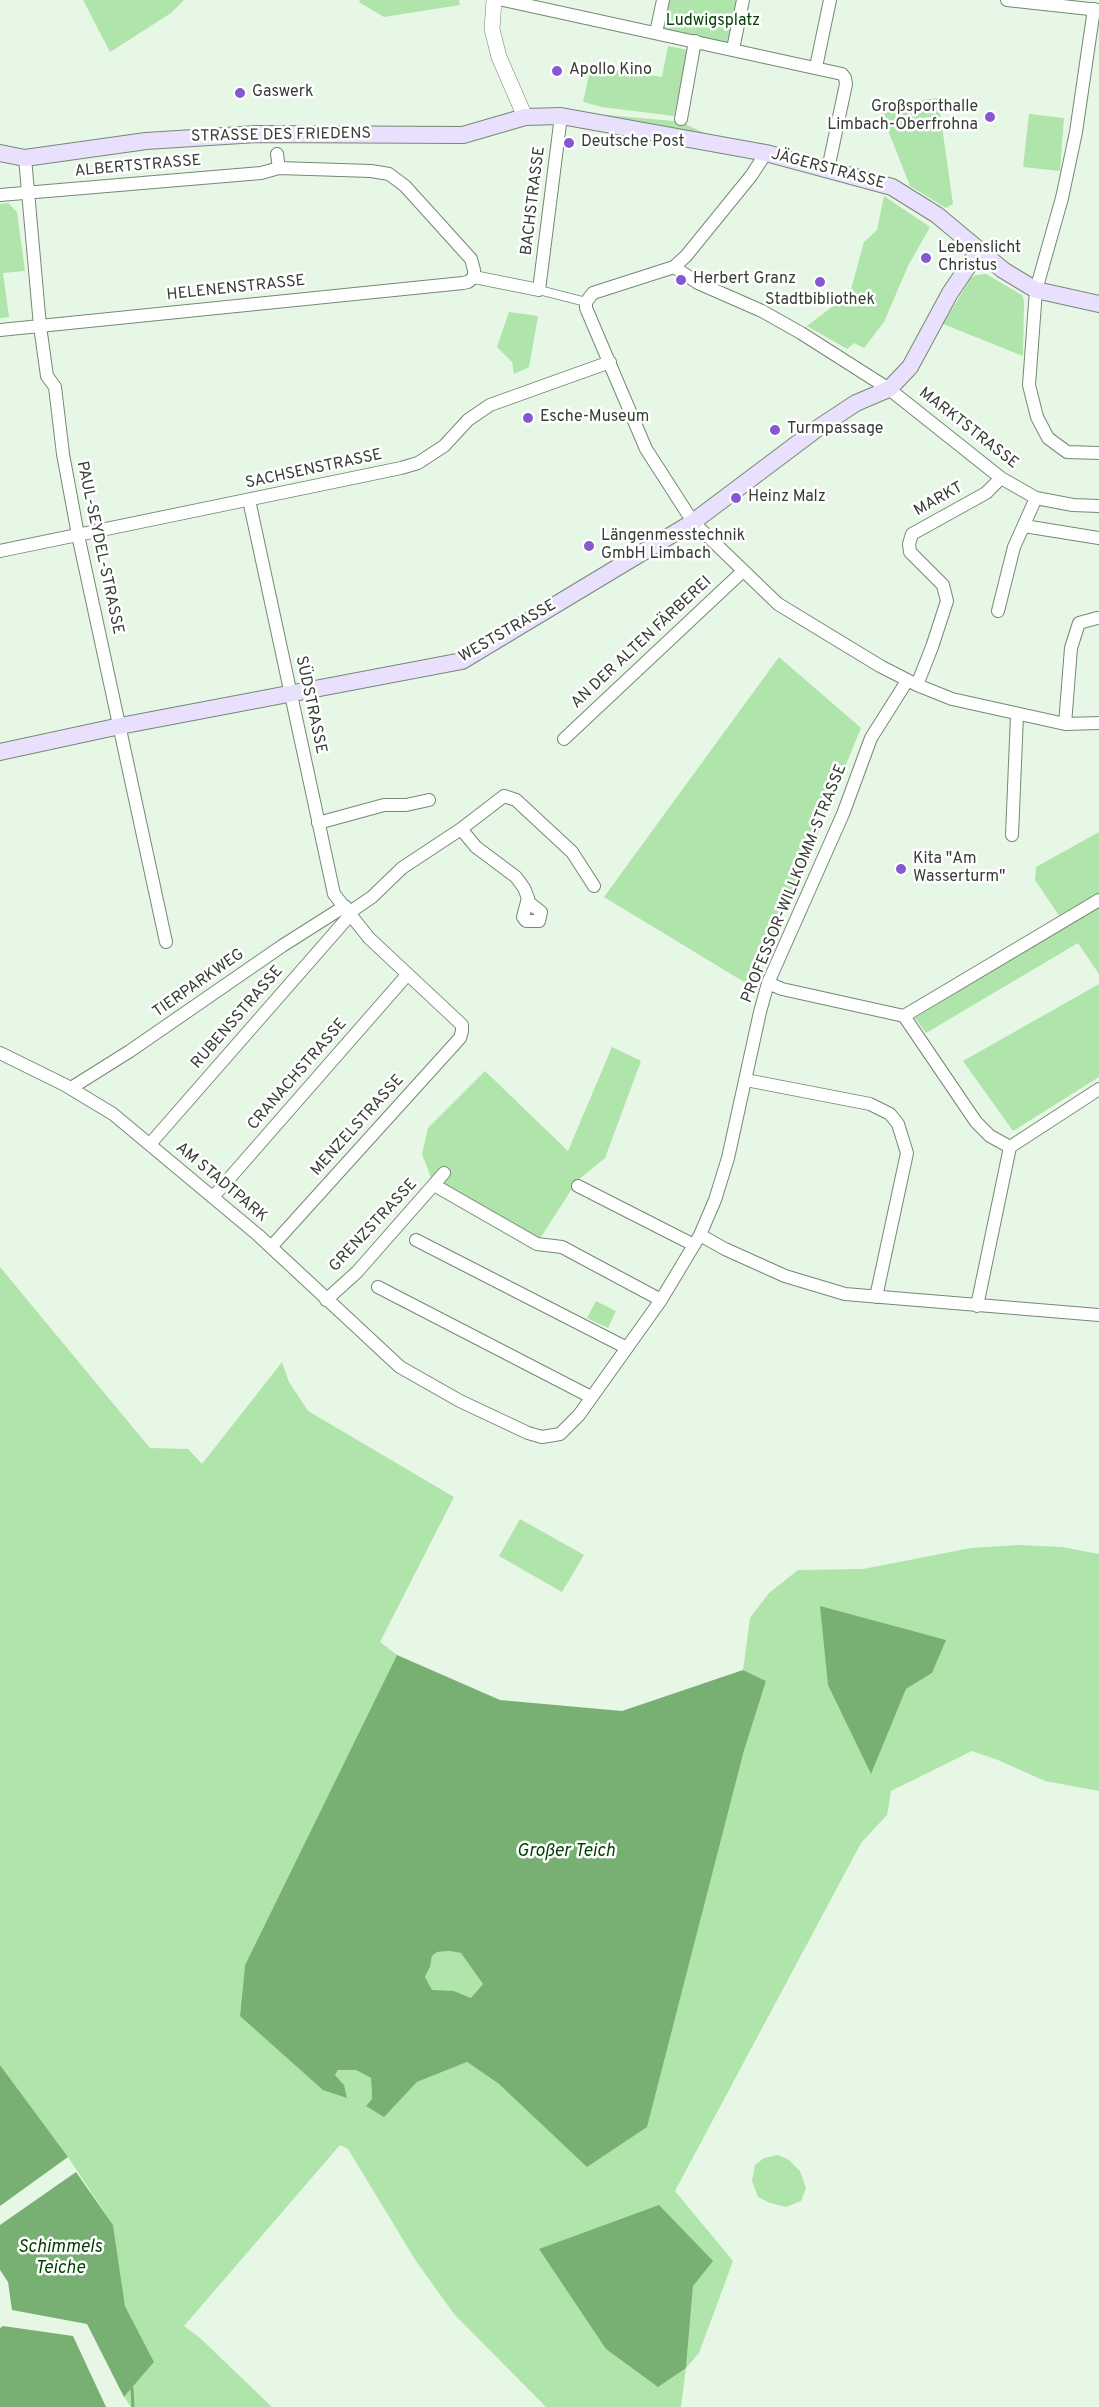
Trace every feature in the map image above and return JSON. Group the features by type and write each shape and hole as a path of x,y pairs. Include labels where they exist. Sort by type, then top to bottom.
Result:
{"main road":[{"name":"STRASSE DES FRIEDENS","path":"0,153 25,158 141,141 200,136 306,133 463,135 525,117 561,116"},
{"name":"JÄGERSTRASSE","path":"561,116 766,153 892,187 937,215 1004,270 1036,290 1099,304"},
{"path":"889,389 910,367 950,293 979,250"},
{"name":"WESTSTRASSE","path":"0,752 120,726 462,661 693,522 818,428 856,403 889,389"}],"street":[{"path":"494,0 492,29 499,57 525,117"},
{"path":"503,0 842,74 847,81 828,169"},
{"path":"656,33 663,0"},
{"path":"733,49 743,0"},
{"path":"816,67 830,0"},
{"path":"1007,0 1097,10 1062,198 1036,290 1029,385 1037,417 1048,438 1067,452 1099,453"},
{"path":"681,119 695,41"},
{"name":"BACHSTRASSE","path":"539,290 561,116"},
{"path":"766,153 751,176 686,256 674,267 593,293 586,302 586,308 646,449 693,522 778,604 912,683 952,699 1065,724 1099,723"},
{"path":"278,154 279,168"},
{"name":"PAUL-SEYDEL-STRASSE","path":"25,158 40,326 47,376 55,387 63,454 78,535 166,942"},
{"name":"ALBERTSTRASSE","path":"0,195 261,173 279,168 358,170 389,174 405,186 471,259 474,277"},
{"name":"MARKTSTRASSE","path":"674,267 698,283 762,311 889,389 1001,477 1036,498 1073,505 1099,506"},
{"path":"474,277 586,302"},
{"name":"HELENENSTRASSE","path":"0,330 462,283 474,277"},
{"name":"SACHSENSTRASSE","path":"0,551 401,468 418,462 444,446 468,420 490,405 610,362"},
{"name":"MARKT","path":"912,683 932,647 947,601 943,585 910,552 909,544 912,534 986,493 1001,477"},
{"path":"998,611 1014,547 1036,498"},
{"name":"SÜDSTRASSE","path":"249,500 334,894 369,938 462,1025"},
{"path":"1024,526 1099,538"},
{"name":"AN DER ALTEN FÄRBEREI","path":"564,739 743,571"},
{"path":"1065,724 1071,648 1079,623 1096,618"},
{"name":"PROFESSOR-WILLKOMM-STRASSE","path":"400,1367 460,1401 528,1433 542,1437 560,1434 591,1397 661,1300 697,1240 716,1200 728,1158 768,983 843,813 871,738 912,683"},
{"path":"1012,835 1017,715"},
{"path":"349,911 372,897 402,868 461,830 504,796 516,800 572,852 594,886"},
{"path":"318,823 384,805 406,805 429,800"},
{"path":"461,830 476,848 516,878 524,888 527,902"},
{"path":"768,983 782,989 904,1016 1099,900"},
{"name":"TIERPARKWEG","path":"70,1088 130,1051 282,946 349,911"},
{"name":"RUBENSSTRASSE","path":"150,1144 349,911"},
{"name":"CRANACHSTRASSE","path":"213,1197 407,975"},
{"path":"904,1016 976,1122 990,1136 1010,1147"},
{"name":"MENZELSTRASSE","path":"271,1247 460,1038 462,1025"},
{"name":"AM STADTPARK","path":"0,1053 70,1088 113,1114 271,1247 400,1367"},
{"path":"746,1080 870,1104 890,1114 898,1124 907,1153 876,1297"},
{"path":"977,1306 1010,1147 1099,1089"},
{"name":"GRENZSTRASSE","path":"326,1300 357,1272 444,1173"},
{"path":"434,1185 537,1244 562,1247 661,1300"},
{"path":"578,1186 697,1240 724,1249 794,1280 845,1294 1099,1315"},
{"path":"416,1240 627,1348"},
{"path":"378,1287 591,1397"}],"green space":[{"path":"83,0 184,0 171,13 110,52"},
{"path":"360,0 459,0 460,5 384,17 359,2"},
{"name":"Ludwigsplatz","path":"663,0 743,0 733,49 656,33"},
{"path":"668,46 688,50 674,116 602,107 583,102 591,66 662,77"},
{"path":"938,98 953,204 946,208 910,186 878,105"},
{"path":"596,114 673,121 713,137"},
{"path":"1029,114 1064,118 1060,171 1023,167"},
{"path":"884,196 930,227 908,266 884,322 864,348 854,343 847,349 807,326 850,293 864,242 877,230"},
{"path":"8,203 17,212 25,271 3,273 9,317 0,318 0,204"},
{"path":"986,274 1022,295 1024,301 1023,356 943,324 971,278"},
{"path":"509,312 538,316 529,367 514,374 512,362 497,347"},
{"path":"779,657 861,728 754,988 604,897"},
{"path":"1099,832 1099,974 1078,943 926,1033 915,1018 1066,926 1035,880 1036,867"},
{"path":"1099,984 1099,1077 1013,1131 963,1061"},
{"path":"612,1047 641,1061 605,1158 577,1181 539,1240 434,1185 422,1154 428,1128 485,1071 568,1151"},
{"path":"0,1267 150,1448 188,1449 202,1464 282,1362 289,1382 308,1411 454,1497 380,1642 397,1655 245,1965 240,2016 344,2085 335,2075 338,2070 356,2070 371,2078 372,2099 366,2106 384,2116 417,2082 467,2062 499,2084 743,1754 766,1681 743,1670 750,1618 769,1593 798,1570 863,1569 971,1548 1019,1545 1062,1547 1099,1554 1099,1791 1045,1781 972,1751 891,1791 887,1815 861,1843 675,2191 733,2261 699,2353 686,2368 681,2407 546,2407 454,2314 416,2261 348,2149 340,2145 184,2326 200,2338 272,2407 131,2407 124,2397 154,2362 125,2306 113,2225 68,2157 0,2065","holes":["820,1606 932,1673 906,1689 870,1773","659,2206 693,2286 686,2368 643,2213"]},
{"path":"596,1301 616,1311 608,1328 587,1318"},
{"path":"520,1519 584,1555 562,1592 499,1556"},
{"path":"437,1952 461,1953 483,1984 471,1998 454,1991 432,1991 425,1977 432,1956"},
{"path":"778,2155 789,2160 800,2171 806,2188 801,2201 786,2207 758,2197 752,2181 755,2165 764,2158"}],"water":[{"path":"820,1606 946,1640 932,1673 906,1689 871,1774 828,1685"},
{"name":"Großer Teich","path":"397,1655 500,1700 622,1711 743,1670 766,1681 743,1754 647,2127 587,2167 499,2084 467,2062 417,2082 384,2117 366,2106 372,2099 371,2078 356,2070 338,2070 335,2075 344,2085 347,2098 323,2090 240,2016 245,1965","holes":["437,1952 461,1953 483,1984 471,1998 454,1991 432,1990 425,1977 432,1956"]},
{"name":"Schimmels Teiche","path":"0,2065 68,2157 0,2206"},
{"name":"Schimmels Teiche","path":"76,2172 113,2225 125,2306 154,2362 124,2397 87,2324 12,2310 8,2282 0,2270 0,2225"},
{"path":"659,2205 713,2261 693,2286 686,2368 658,2387 606,2349 539,2249"},
{"name":"Schimmels Teiche","path":"3,2326 73,2336 106,2407 0,2407 0,2328"}],"waterway":[{"path":"132,2388 133,2407"}],"place":[{"name":"Apollo Kino","path":"557,71"},
{"name":"Gaswerk","path":"240,93"},
{"name":"Großsporthalle Limbach-Oberfrohna","path":"990,117"},
{"name":"Deutsche Post","path":"569,143"},
{"name":"Lebenslicht Christus","path":"926,258"},
{"name":"Herbert Granz","path":"681,280"},
{"name":"Stadtbibliothek","path":"820,282"},
{"name":"Esche-Museum","path":"528,418"},
{"name":"Turmpassage","path":"775,430"},
{"name":"Heinz Malz","path":"736,498"},
{"name":"Längenmesstechnik GmbH Limbach","path":"589,546"},
{"name":"Kita \"Am Wasserturm\"","path":"901,869"}]}
